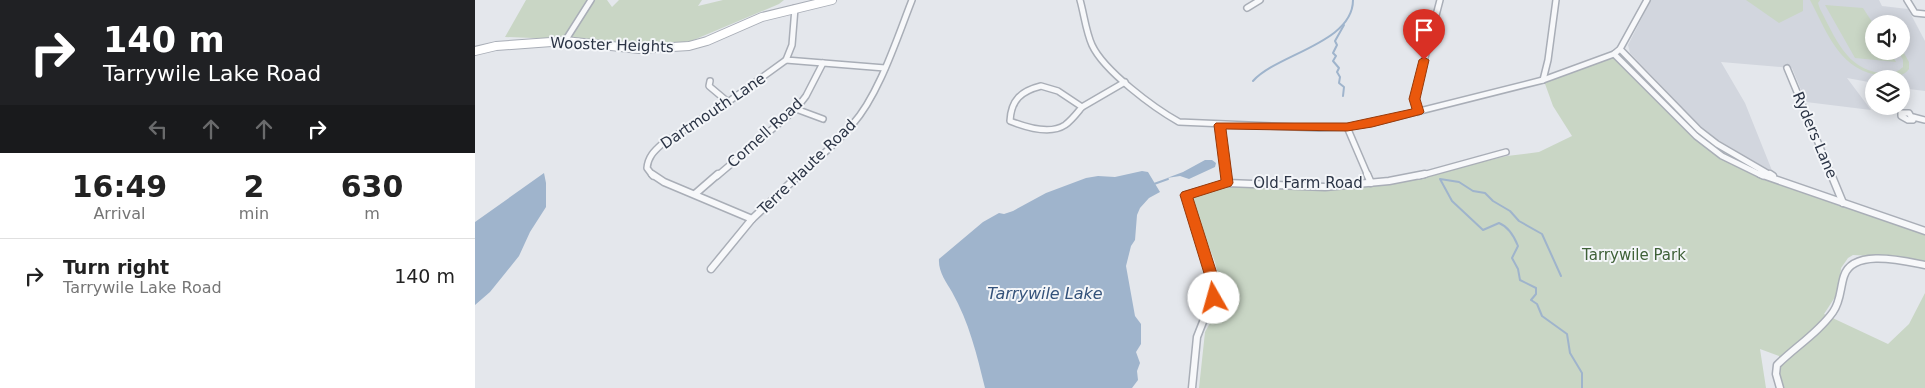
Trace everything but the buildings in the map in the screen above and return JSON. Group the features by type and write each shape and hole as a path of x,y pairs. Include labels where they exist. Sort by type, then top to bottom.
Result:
{"main road":[{"name":"Wooster Heights","path":"475,50 496,46 565,41 639,48 689,46 707,41 762,18 832,0"}],"street":[{"path":"565,41 591,0"},
{"name":"Terre Haute Road","path":"711,269 752,220 853,125 885,68 912,0"},
{"path":"1080,0 1092,45 1097,55 1125,82 1169,118 1191,124 1319,128 1347,127 1372,123 1418,112 1543,80 1614,54 1620,49 1647,0"},
{"path":"1247,8 1260,0"},
{"path":"1418,112 1415,106 1416,92 1440,0"},
{"path":"1543,80 1548,60 1556,0"},
{"path":"1907,0 1915,13 1925,14"},
{"path":"795,8 791,46 786,60 885,68"},
{"path":"1620,49 1699,130 1753,165 1801,189"},
{"path":"1614,54 1677,120 1711,148 1756,173 1925,231"},
{"name":"Dartmouth Lane","path":"752,220 664,182 653,176 647,168 649,160 662,144 728,102 786,60"},
{"name":"Cornell Road","path":"695,194 796,109 806,96 823,63"},
{"name":"Ryders Lane","path":"1787,68 1843,203"},
{"path":"710,81 709,86 711,89 728,102"},
{"path":"1082,107 1053,88 1041,86 1030,88 1015,98 1010,106 1010,121 1016,124 1053,129 1062,127 1082,107 1125,82"},
{"path":"796,109 823,119"},
{"path":"1913,117 1925,120"},
{"path":"1220,125 1227,183"},
{"path":"1347,127 1371,184"},
{"name":"Old Farm Road","path":"1192,388 1195,345 1199,328 1214,298 1214,283 1186,195 1227,183 1325,187 1371,184 1407,179 1506,152"},
{"path":"1780,388 1776,374 1777,365 1801,346 1833,313 1839,302 1845,272 1851,264 1859,260 1878,259 1925,265"}],"shaded area":[{"path":"1651,0 1879,0 1882,6 1908,9 1925,41 1925,91 1910,89 1910,70 1865,70 1865,81 1847,78 1865,102 1865,109 1806,102 1792,68 1721,62 1745,103 1773,173 1718,140 1697,123 1630,53 1628,45"}],"green space":[{"path":"526,0 607,0 612,7 619,0 702,0 698,6 723,0 784,0 779,4 684,44 505,37"},
{"path":"1746,0 1803,0 1803,11 1779,23"},
{"path":"1810,0 1820,0 1818,3 1820,9 1843,50 1859,65 1869,70 1865,71 1856,67 1846,59 1830,38"},
{"path":"1825,5 1863,8 1868,15 1865,15 1865,59 1855,58"},
{"name":"Tarrywile Park","path":"1621,54 1677,116 1709,144 1728,156 1765,173 1925,230 1925,263 1873,256 1853,255 1848,258 1841,268 1839,291 1824,314 1888,344 1909,324 1925,293 1925,388 1779,388 1779,356 1760,349 1766,388 1199,388 1205,332 1219,307 1222,292 1215,262 1192,203 1192,194 1231,183 1298,187 1431,174 1507,156 1539,152 1572,136 1553,106 1544,81"},
{"path":"1876,60 1895,60 1896,62"},
{"path":"1903,60 1908,60 1909,69 1899,70 1903,67"}],"water":[{"path":"1205,160 1212,160 1216,163 1215,167 1189,179 1180,176 1167,178 1183,172"},
{"name":"Tarrywile Lake","path":"1142,171 1148,172 1160,192 1149,198 1140,208 1137,215 1135,240 1131,246 1126,266 1135,316 1141,324 1141,344 1136,352 1140,363 1137,371 1138,380 1132,388 985,388 968,327 958,303 941,272 939,259 983,222 999,213 1004,214 1013,211 1046,193 1086,178 1098,176 1115,177"},
{"path":"544,173 546,207 530,232 519,256 490,292 475,305 475,222"}],"waterway":[{"path":"1253,81 1264,72 1328,37 1341,27 1350,15 1353,0"},
{"path":"1343,96 1344,87 1339,83 1340,77 1337,72 1339,68 1333,61 1336,56 1333,53 1337,45 1335,41 1344,25"},
{"path":"1154,184 1168,179"},
{"path":"1561,276 1542,234 1519,221 1510,211 1493,201 1485,193 1473,191 1459,182 1440,179 1452,201 1483,230 1499,223 1511,232 1518,246 1512,258 1518,269 1520,280 1536,288 1536,294 1531,300 1537,304 1542,316 1567,334 1570,353 1582,373 1582,388"}],"route":[{"path":"1214,298 1214,283 1186,195 1227,183 1220,125 1347,127 1418,112 1415,106 1415,99 1424,60"}]}
